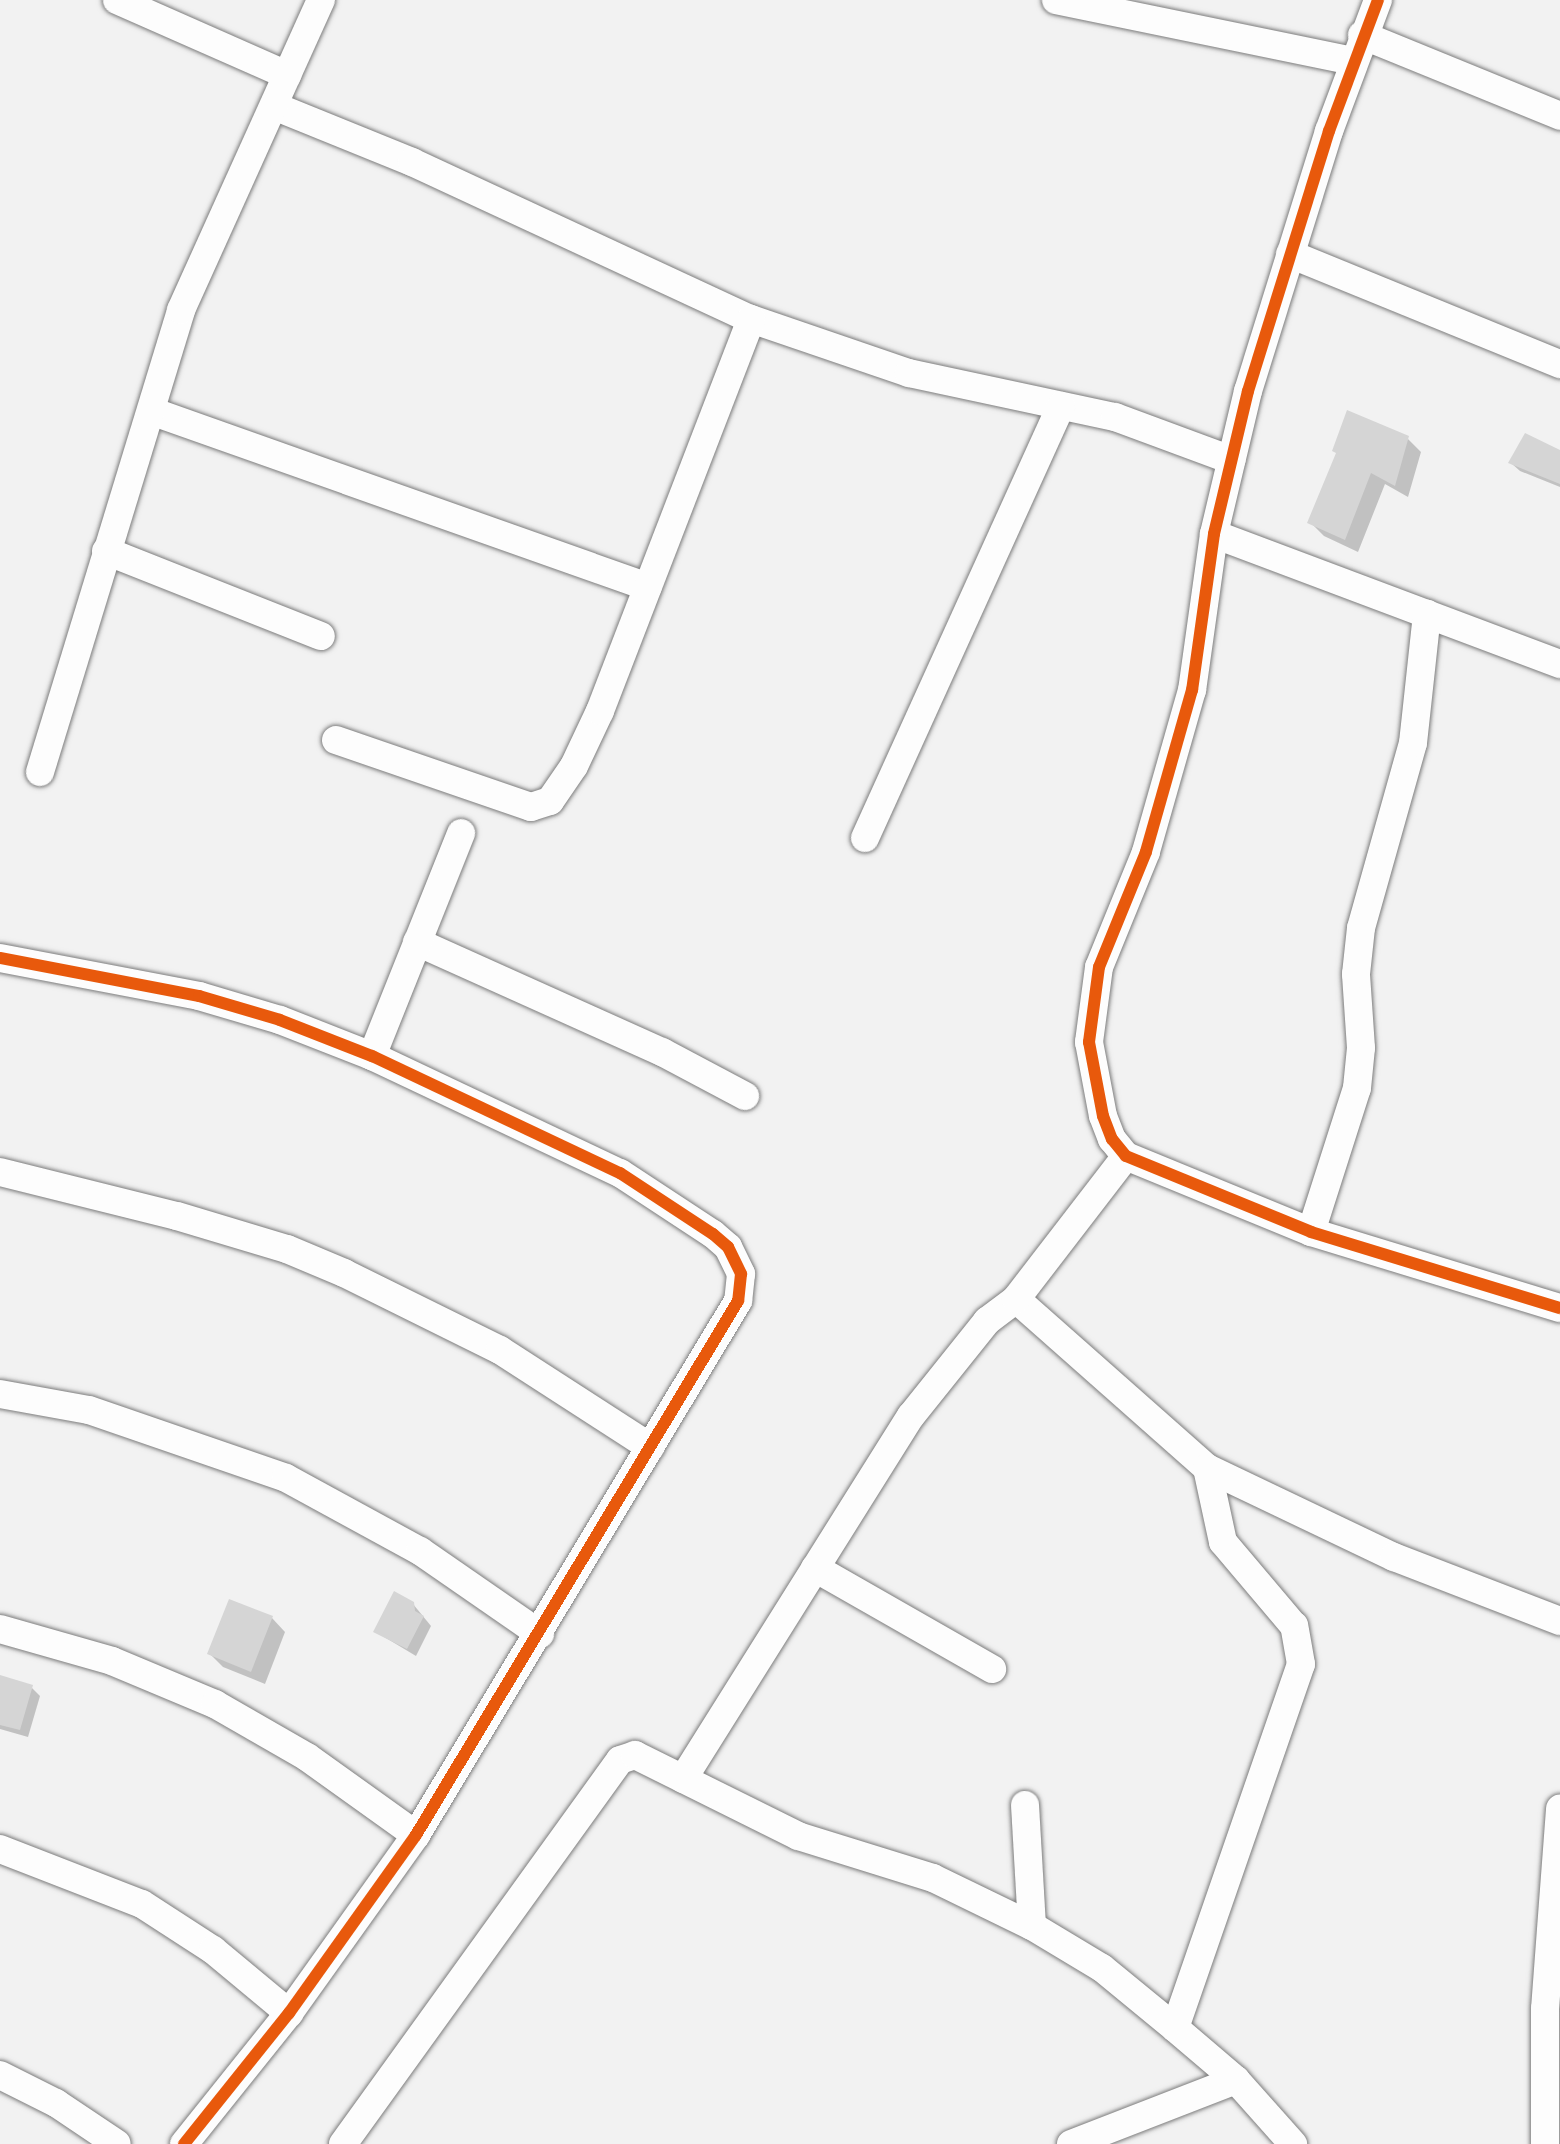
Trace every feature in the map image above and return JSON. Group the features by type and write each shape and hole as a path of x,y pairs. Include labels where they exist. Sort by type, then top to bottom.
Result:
{"street":[{"path":"117,0 287,75"},
{"path":"40,772 181,310 320,0"},
{"path":"1056,0 1174,11 1358,48 1560,116"},
{"path":"1378,0 1358,48 1290,254 1231,460 1214,534 1192,690 1168,782 1099,967 1089,1042 1094,1080 1112,1138 1126,1156 1311,1232 1560,1308"},
{"path":"274,106 412,162 751,319 909,373 1116,417 1231,460"},
{"path":"1290,254 1560,364"},
{"path":"336,740 531,807 550,802 574,766 600,711 751,319"},
{"path":"866,838 1061,406"},
{"path":"151,411 648,587"},
{"path":"1214,534 1560,664"},
{"path":"106,551 321,636"},
{"path":"1311,1232 1357,1088 1362,1048 1356,974 1361,928 1413,743 1426,614"},
{"path":"372,1056 460,832"},
{"path":"417,942 662,1052 746,1096"},
{"path":"0,958 199,996 280,1020 372,1056 620,1173 728,1247 741,1274 738,1300 416,1835 289,2013 184,2144"},
{"path":"682,1779 938,1379 987,1322 1016,1300 1126,1156"},
{"path":"0,1172 176,1216 287,1249 344,1273 500,1350 650,1447"},
{"path":"1016,1300 1206,1468 1394,1556 1560,1621"},
{"path":"0,1394 121,1420 286,1478 420,1551 540,1634"},
{"path":"1175,2028 1301,1664 1294,1626 1224,1542 1206,1468"},
{"path":"816,1568 992,1669"},
{"path":"0,1629 112,1661 214,1704 307,1757 416,1835"},
{"path":"343,2144 620,1760 635,1756 798,1836 933,1878 1032,1926 1102,1968 1175,2028 1236,2080 1293,2144"},
{"path":"1025,1806 1032,1926"},
{"path":"1545,2144 1545,2008 1560,1810"},
{"path":"0,1849 142,1904 213,1950 289,2013"},
{"path":"0,2074 56,2102 117,2144"},
{"path":"1071,2144 1236,2080"}],"building":[{"path":"1347,410 1409,436 1395,486 1371,473 1345,540 1307,523 1336,453 1332,451"},
{"path":"1525,433 1560,450 1560,484 1508,463"},
{"path":"394,1591 414,1602 415,1611 424,1616 407,1649 373,1632"},
{"path":"229,1599 273,1616 251,1672 207,1654"},
{"path":"0,1675 33,1685 20,1730 0,1725"}],"cycle path":[{"path":"1378,0 1329,131 1248,391 1214,534 1192,690 1146,852 1099,967 1089,1042 1103,1116 1112,1139 1126,1156 1311,1232 1560,1308"},
{"path":"0,958 199,996 280,1020 372,1056 620,1173 713,1234 728,1247 741,1274 738,1301 416,1835 289,2013 184,2144"}]}
